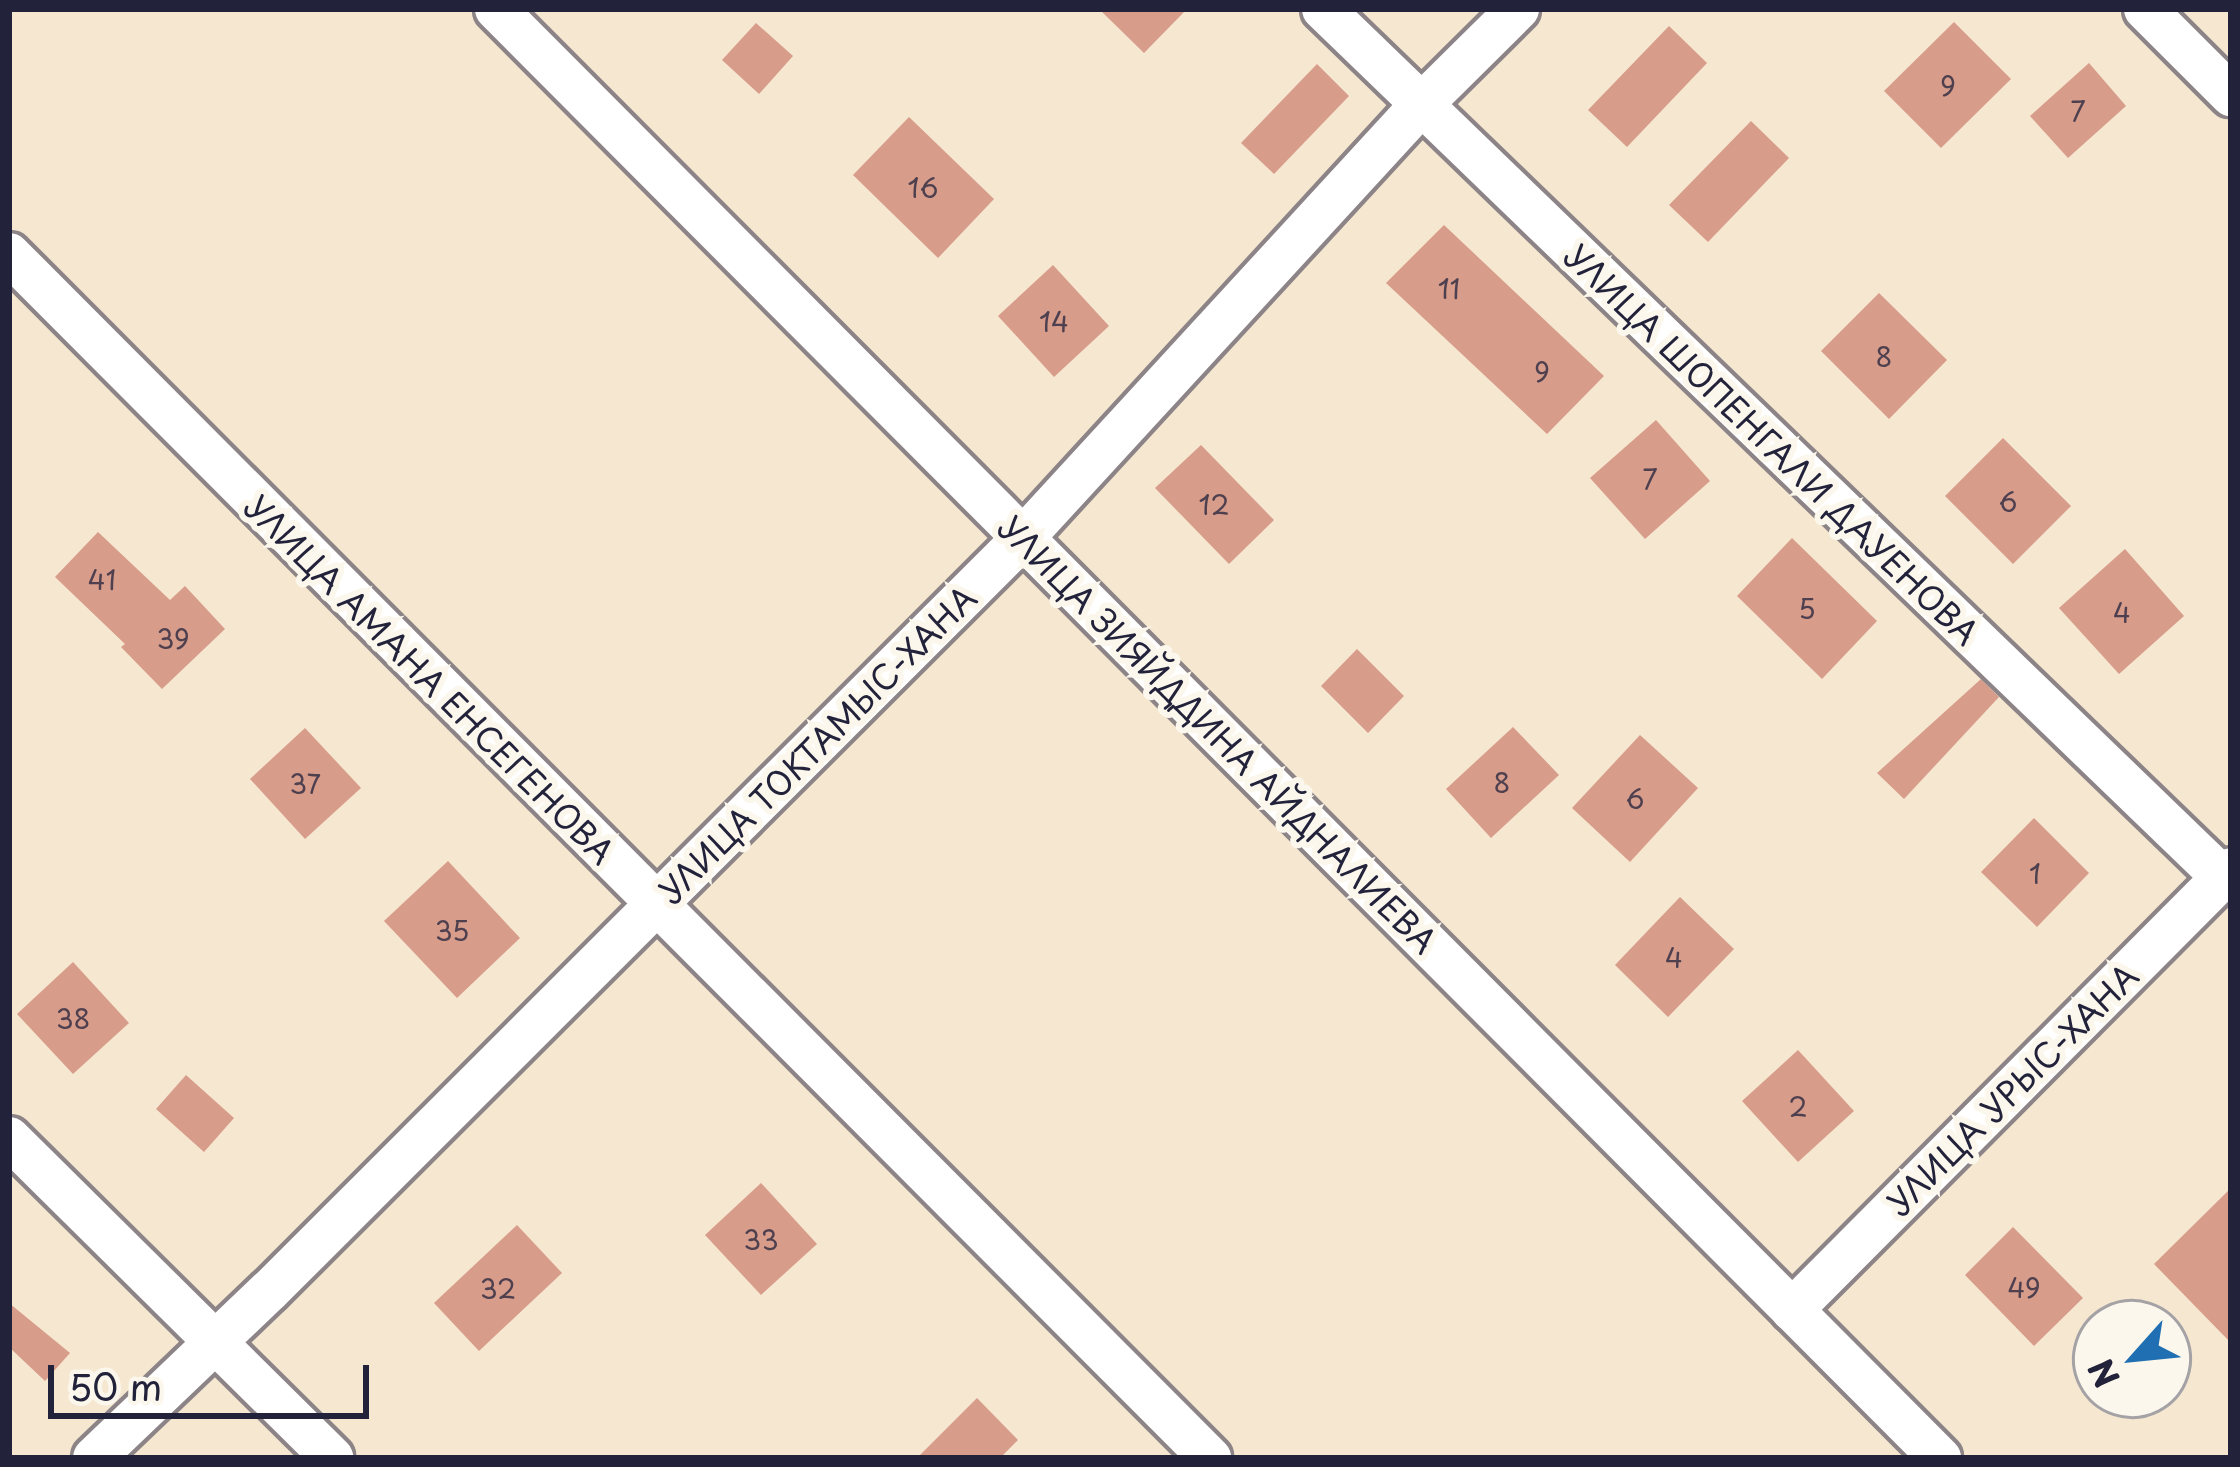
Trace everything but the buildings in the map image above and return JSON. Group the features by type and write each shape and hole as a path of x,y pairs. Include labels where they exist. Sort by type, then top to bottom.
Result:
{"street":[{"name":"УЛИЦА ЗИЯЙДДИНА АЙДНАЛИЕВА","path":"496,9 1940,1458"},
{"name":"УЛИЦА ШОПЕНГАЛИ ДАУЕНОВА","path":"1322,9 2227,873"},
{"name":"УЛИЦА ТОКТАМЫС-ХАНА","path":"94,1458 1023,538 1420,106 1518,9"},
{"path":"2145,9 2231,95"},
{"name":"УЛИЦА АМАНА ЕНСЕГЕНОВА","path":"9,254 654,906 1210,1458"},
{"name":"УЛИЦА УРЫС-ХАНА","path":"1792,1310 2227,873"},
{"path":"9,1138 332,1458"}]}
